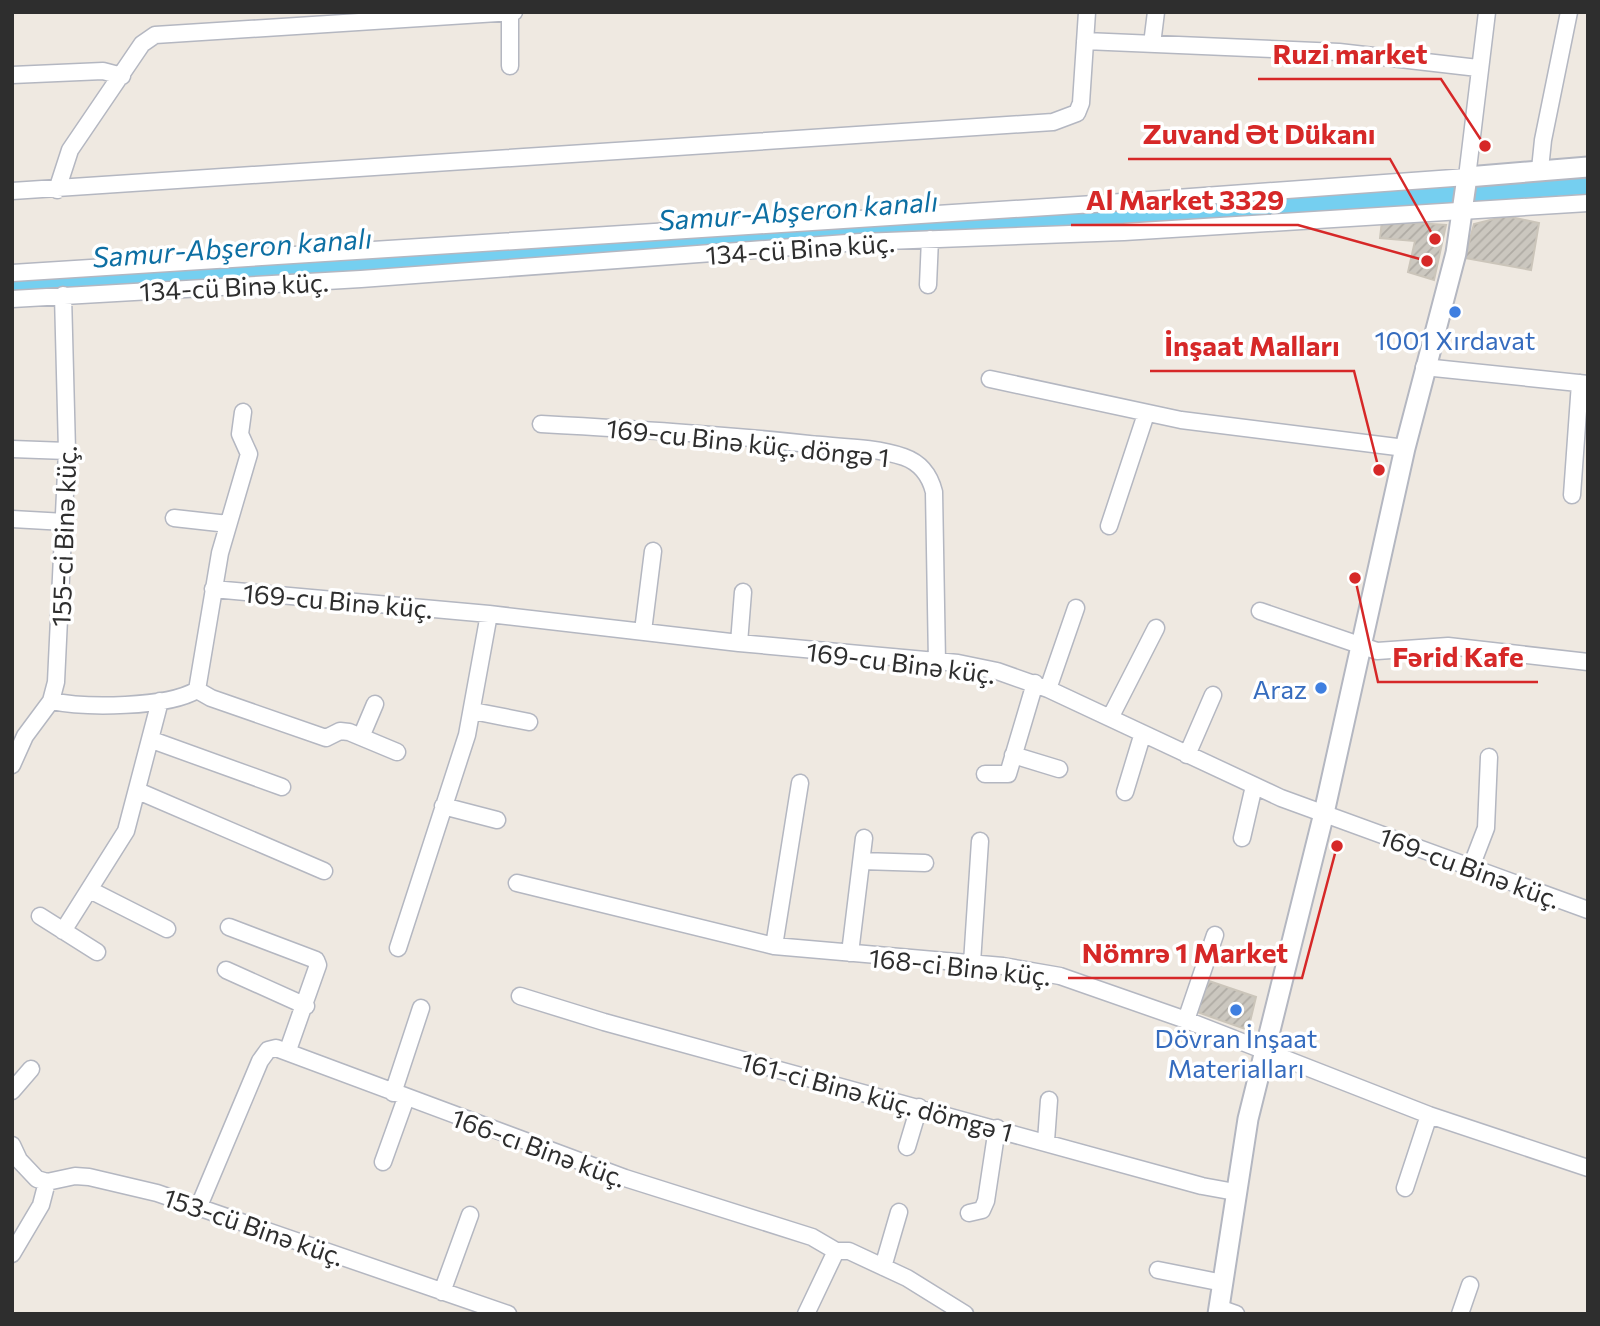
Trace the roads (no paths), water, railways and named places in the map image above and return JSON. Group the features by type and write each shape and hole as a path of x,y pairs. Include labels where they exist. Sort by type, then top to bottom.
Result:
{"street":[{"path":"57,190 70,150 142,44 155,35 512,12 510,66"},
{"path":"12,191 1053,121 1077,113 1081,103 1087,12"},
{"path":"1152,44 1156,12"},
{"path":"1224,1312 1223,1283 1235,1192 1264,1049 1324,813 1405,448 1464,212 1478,68 1487,12"},
{"path":"1540,169 1543,140 1569,12"},
{"path":"1085,41 1339,52 1478,68"},
{"path":"12,75 103,72 122,76"},
{"path":"12,273 1108,203 1588,167"},
{"name":"134-cü Binə küç.","path":"12,299 360,279 930,239 1124,232 1588,203"},
{"path":"928,285 930,239"},
{"path":"359,249 360,279"},
{"name":"155-ci Binə küç.","path":"12,765 25,736 51,701 56,682 67,451 63,295"},
{"path":"1424,367 1584,383 1572,495"},
{"path":"990,379 1146,414 1405,448"},
{"path":"197,690 213,589 228,524 249,454 240,435 243,412"},
{"path":"1109,526 1146,414"},
{"name":"169-cu Binə küç. döngə 1","path":"541,424 719,434 879,452 905,457 916,463 930,478 934,492 937,662"},
{"path":"12,449 67,451"},
{"path":"174,518 228,524"},
{"path":"12,519 65,522"},
{"path":"643,631 653,551"},
{"name":"169-cu Binə küç.","path":"213,589 489,614 984,668 1041,686 1142,736 1254,786 1588,910"},
{"path":"739,643 743,592"},
{"path":"985,774 1008,774 1041,686 1076,608"},
{"path":"1260,611 1362,649 1390,651 1468,647 1588,662"},
{"path":"397,948 473,711 489,614"},
{"path":"1110,718 1156,628"},
{"path":"51,701 79,705 160,701 197,690 211,698 326,738 340,731 397,752"},
{"path":"1187,755 1213,695"},
{"path":"63,931 118,847 138,790 160,701"},
{"path":"360,737 375,704"},
{"path":"473,711 529,722"},
{"path":"1125,792 1142,736"},
{"path":"152,740 282,787"},
{"path":"1013,755 1059,769"},
{"path":"1471,867 1486,828 1489,757"},
{"path":"774,946 800,783"},
{"path":"1242,838 1254,786"},
{"path":"138,790 324,872"},
{"path":"443,806 497,820"},
{"path":"850,953 864,838"},
{"path":"972,963 980,841"},
{"path":"862,861 925,863"},
{"name":"168-ci Binə küç.","path":"517,883 774,946 972,963 1059,976 1264,1049 1429,1115 1588,1168"},
{"path":"90,890 167,929"},
{"path":"40,916 97,952"},
{"path":"199,1206 260,1061 268,1050 288,1050 306,1006 318,965 316,960 229,927"},
{"path":"1186,1020 1215,935"},
{"path":"226,970 306,1006"},
{"name":"161-ci Binə küç. dömgə 1","path":"520,996 604,1022 1202,1186 1235,1192"},
{"path":"383,1162 421,1008"},
{"name":"166-cı Binə küç.","path":"288,1050 400,1095 636,1182 812,1237 836,1251 849,1251 883,1267 965,1314"},
{"path":"12,1091 31,1069"},
{"path":"1046,1142 1049,1100"},
{"path":"906,1147 919,1107"},
{"path":"1405,1188 1429,1115"},
{"path":"969,1213 982,1210 986,1201 997,1128"},
{"path":"12,1145 29,1173 47,1182 37,1214 12,1254"},
{"name":"153-cü Binə küç.","path":"47,1182 75,1176 89,1177 199,1206 508,1314"},
{"path":"883,1267 899,1212"},
{"path":"442,1292 470,1215"},
{"path":"806,1314 836,1251"},
{"path":"1158,1270 1223,1283"},
{"path":"1460,1314 1470,1285"}],"waterway":[{"name":"Samur-Abşeron kanalı","path":"12,287 1588,186"}],"place":[{"name":"Ruzi market","path":"1485,146"},
{"name":"Zuvand Ət Dükanı","path":"1435,239"},
{"name":"Al Market 3329","path":"1427,261"},
{"name":"1001 Xırdavat","path":"1455,312"},
{"name":"İnşaat Malları","path":"1379,470"},
{"name":"Fərid Kafe","path":"1355,578"},
{"name":"Araz","path":"1321,688"},
{"name":"Nömrə 1 Market","path":"1337,846"},
{"name":"Dövran İnşaat Materialları","path":"1236,1010"}]}
